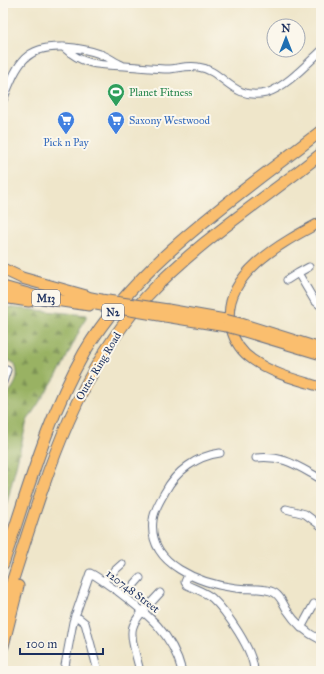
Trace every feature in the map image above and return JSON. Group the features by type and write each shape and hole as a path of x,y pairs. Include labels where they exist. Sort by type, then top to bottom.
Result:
{"highway":[{"name":"Outer Ring Road","path":"3,564 58,404 78,365 106,320 143,276 165,256 196,229 321,131"},
{"name":"Outer Ring Road","path":"3,610 65,427 96,365 131,315 161,281 188,257 321,154"},
{"path":"3,269 22,278 93,301"},
{"name":"M13","path":"3,275 35,286 93,301"},
{"name":"M13","path":"3,287 42,298 93,301"},
{"path":"3,297 30,301 93,301"},
{"path":"3,646 39,502"}],"main road":[{"path":"321,222 276,249 252,268 240,282 234,293 229,314 234,338 240,348 252,360 270,370 321,387"},
{"name":"M13","path":"93,301 226,323 296,340 321,348"},
{"name":"M13","path":"241,327 321,355"},
{"path":"296,340 321,344"}],"street":[{"path":"63,47 76,58 101,66 126,66 157,69 200,67 214,72 236,90 246,93 262,94 282,86 321,51"},
{"path":"3,100 18,67 28,55 40,48 81,48 102,54 114,62 126,66"},
{"path":"76,58 81,48"},
{"path":"287,280 309,267"},
{"path":"298,273 314,300 321,306"},
{"path":"3,382 7,370"},
{"path":"220,453 205,456 182,471 167,487 154,514 153,533 158,546 167,559 188,575 201,580 230,587 264,590 275,593 292,619 301,628 320,637"},
{"path":"256,458 273,456 286,459 321,479"},
{"path":"286,509 306,514 321,526"},
{"path":"103,581 122,564"},
{"name":"120748 Street","path":"75,615 90,573 152,617 162,629 178,655 182,671"},
{"path":"188,575 186,584 212,598 245,642 253,659 254,671"},
{"path":"124,596 140,578"},
{"path":"140,671 131,630 136,618 160,593"},
{"path":"301,628 314,604"},
{"path":"64,671 75,615 85,623 98,671"}],"green space":[{"path":"4,307 87,315 61,369 27,421 3,519 3,399 13,387 17,378 14,363 3,358"}],"place":[{"name":"Planet Fitness","path":"116,107"},
{"name":"Pick n Pay","path":"66,135"},
{"name":"Saxony Westwood","path":"116,135"}]}
